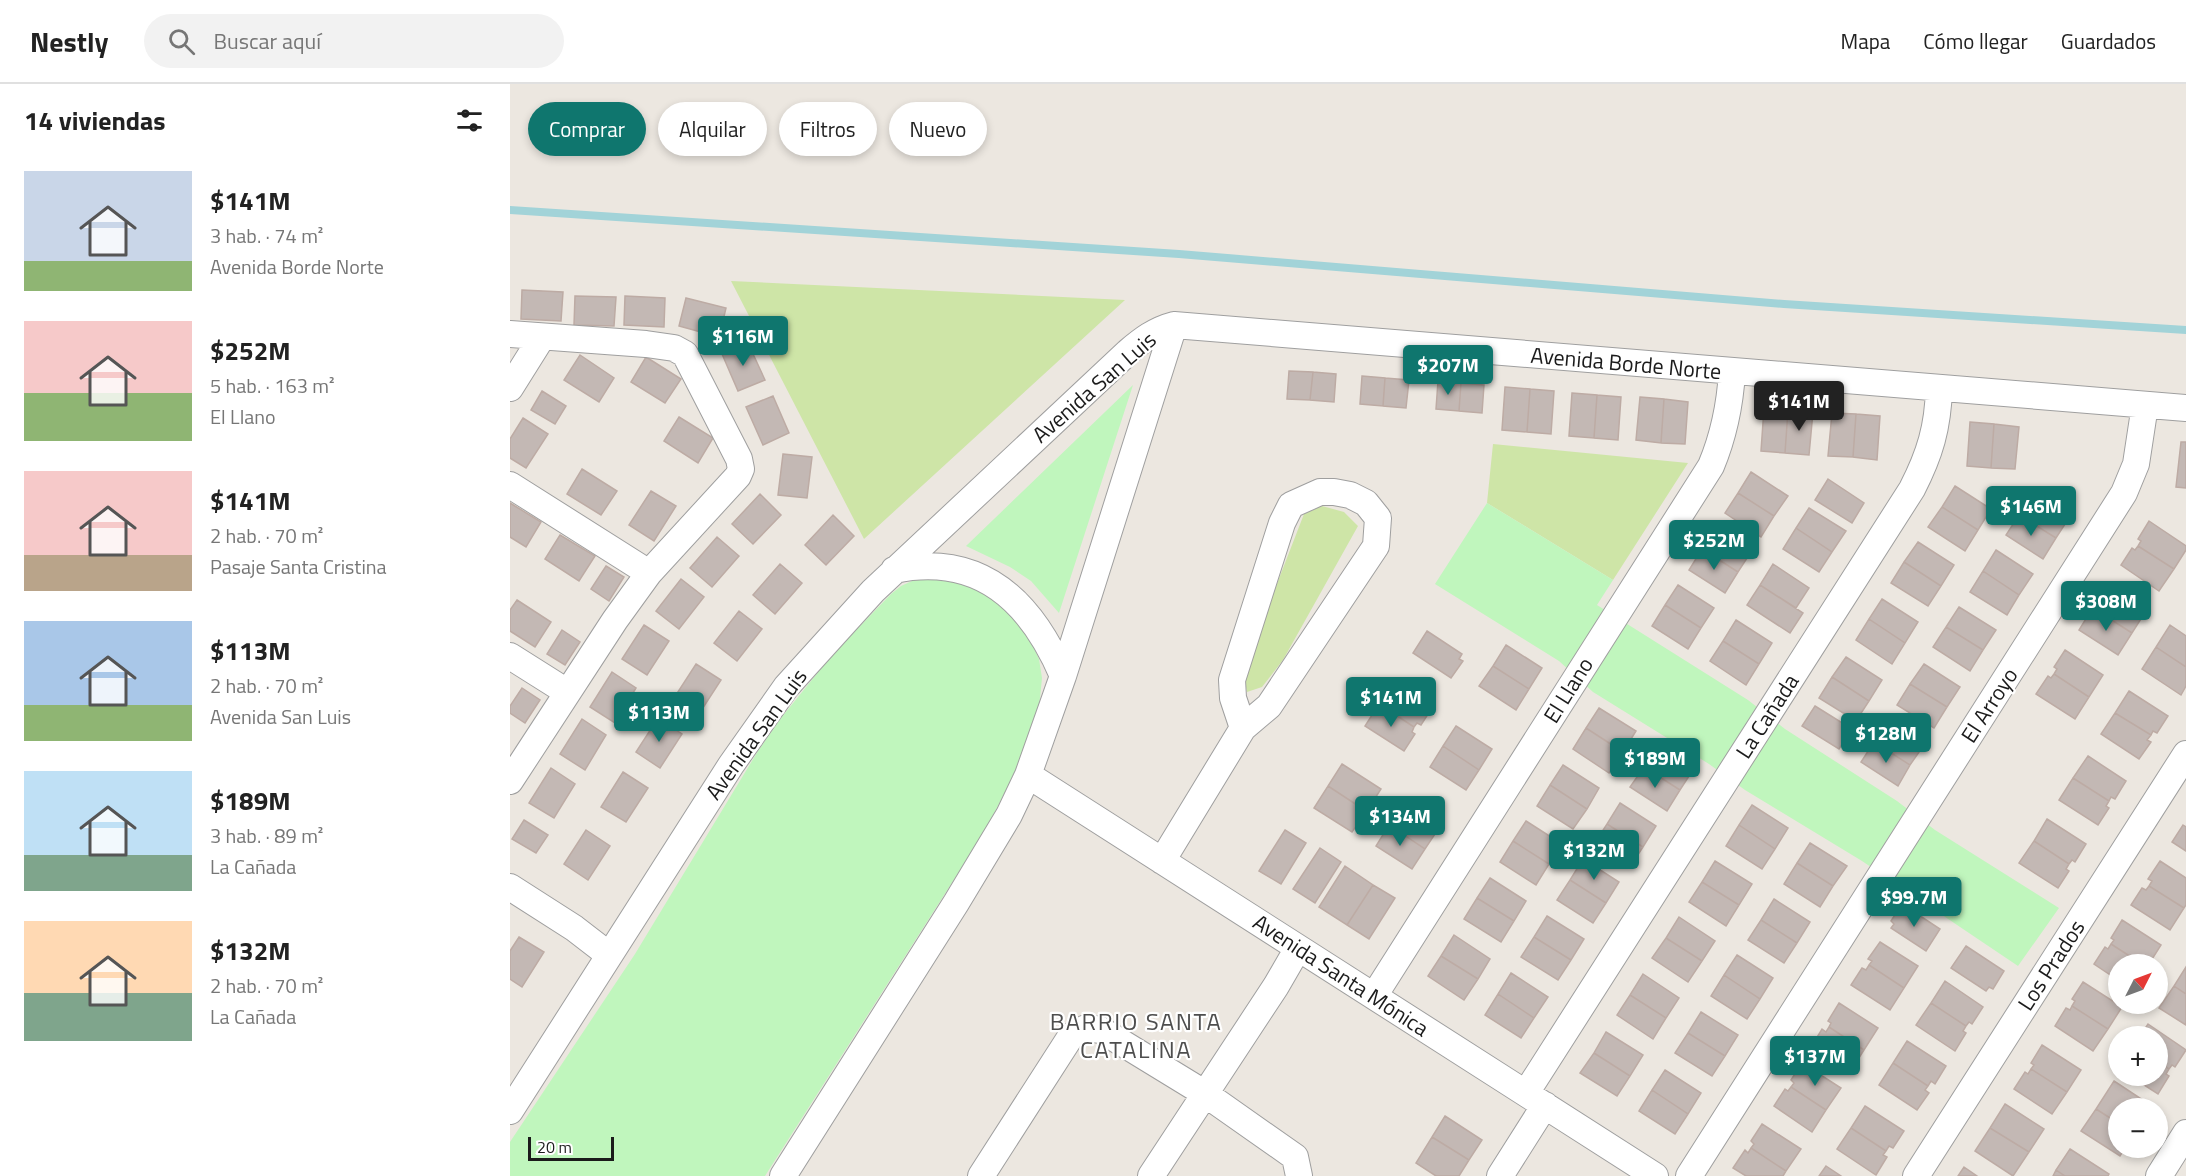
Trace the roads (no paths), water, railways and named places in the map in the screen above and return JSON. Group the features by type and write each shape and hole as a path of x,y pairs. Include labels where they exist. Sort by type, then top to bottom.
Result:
{"street":[{"name":"Avenida Borde Norte","path":"1174,325 2186,408"},
{"name":"Avenida San Luis","path":"510,1111 757,725 812,656 894,570 1128,352 1153,333 1174,325"},
{"name":"Avenida San Luis","path":"783,1176 968,883 1009,815 1028,775 1063,676 1174,325"},
{"path":"510,334 646,344 674,348 685,354 739,459 741,469 738,476 649,573 615,620 510,781"},
{"path":"510,388 542,337"},
{"name":"El Llano","path":"1374,996 1711,466 1723,435 1731,396 1732,372"},
{"name":"La Cañada","path":"1500,1176 1535,1099 1912,489 1933,441 1938,414 1939,388"},
{"name":"El Arroyo","path":"1689,1176 2124,493 2136,464 2145,405"},
{"path":"510,486 649,573"},
{"path":"1162,861 1243,728 1269,706 1376,546 1378,518 1366,503 1350,495 1320,492 1291,506 1282,523 1232,680 1233,698 1243,728"},
{"path":"894,570 920,566 946,567 968,571 985,579 1016,601 1028,615 1042,634 1063,676"},
{"path":"510,656 567,692"},
{"name":"Los Prados","path":"1916,1176 2186,753"},
{"name":"Avenida Santa Mónica","path":"1028,775 1655,1176"},
{"path":"510,887 574,928 609,955"},
{"path":"1151,1176 1276,986 1298,948"},
{"path":"981,1176 1071,1036 1086,1028 1101,1030 1204,1093 1295,1157 1299,1176"},
{"path":"2159,1176 2186,1133"}],"waterway":[{"path":"510,210 1179,254 1784,304 2186,330"}],"district":[{"name":"BARRIO SANTA CATALINA","path":"1136,1035"}]}
